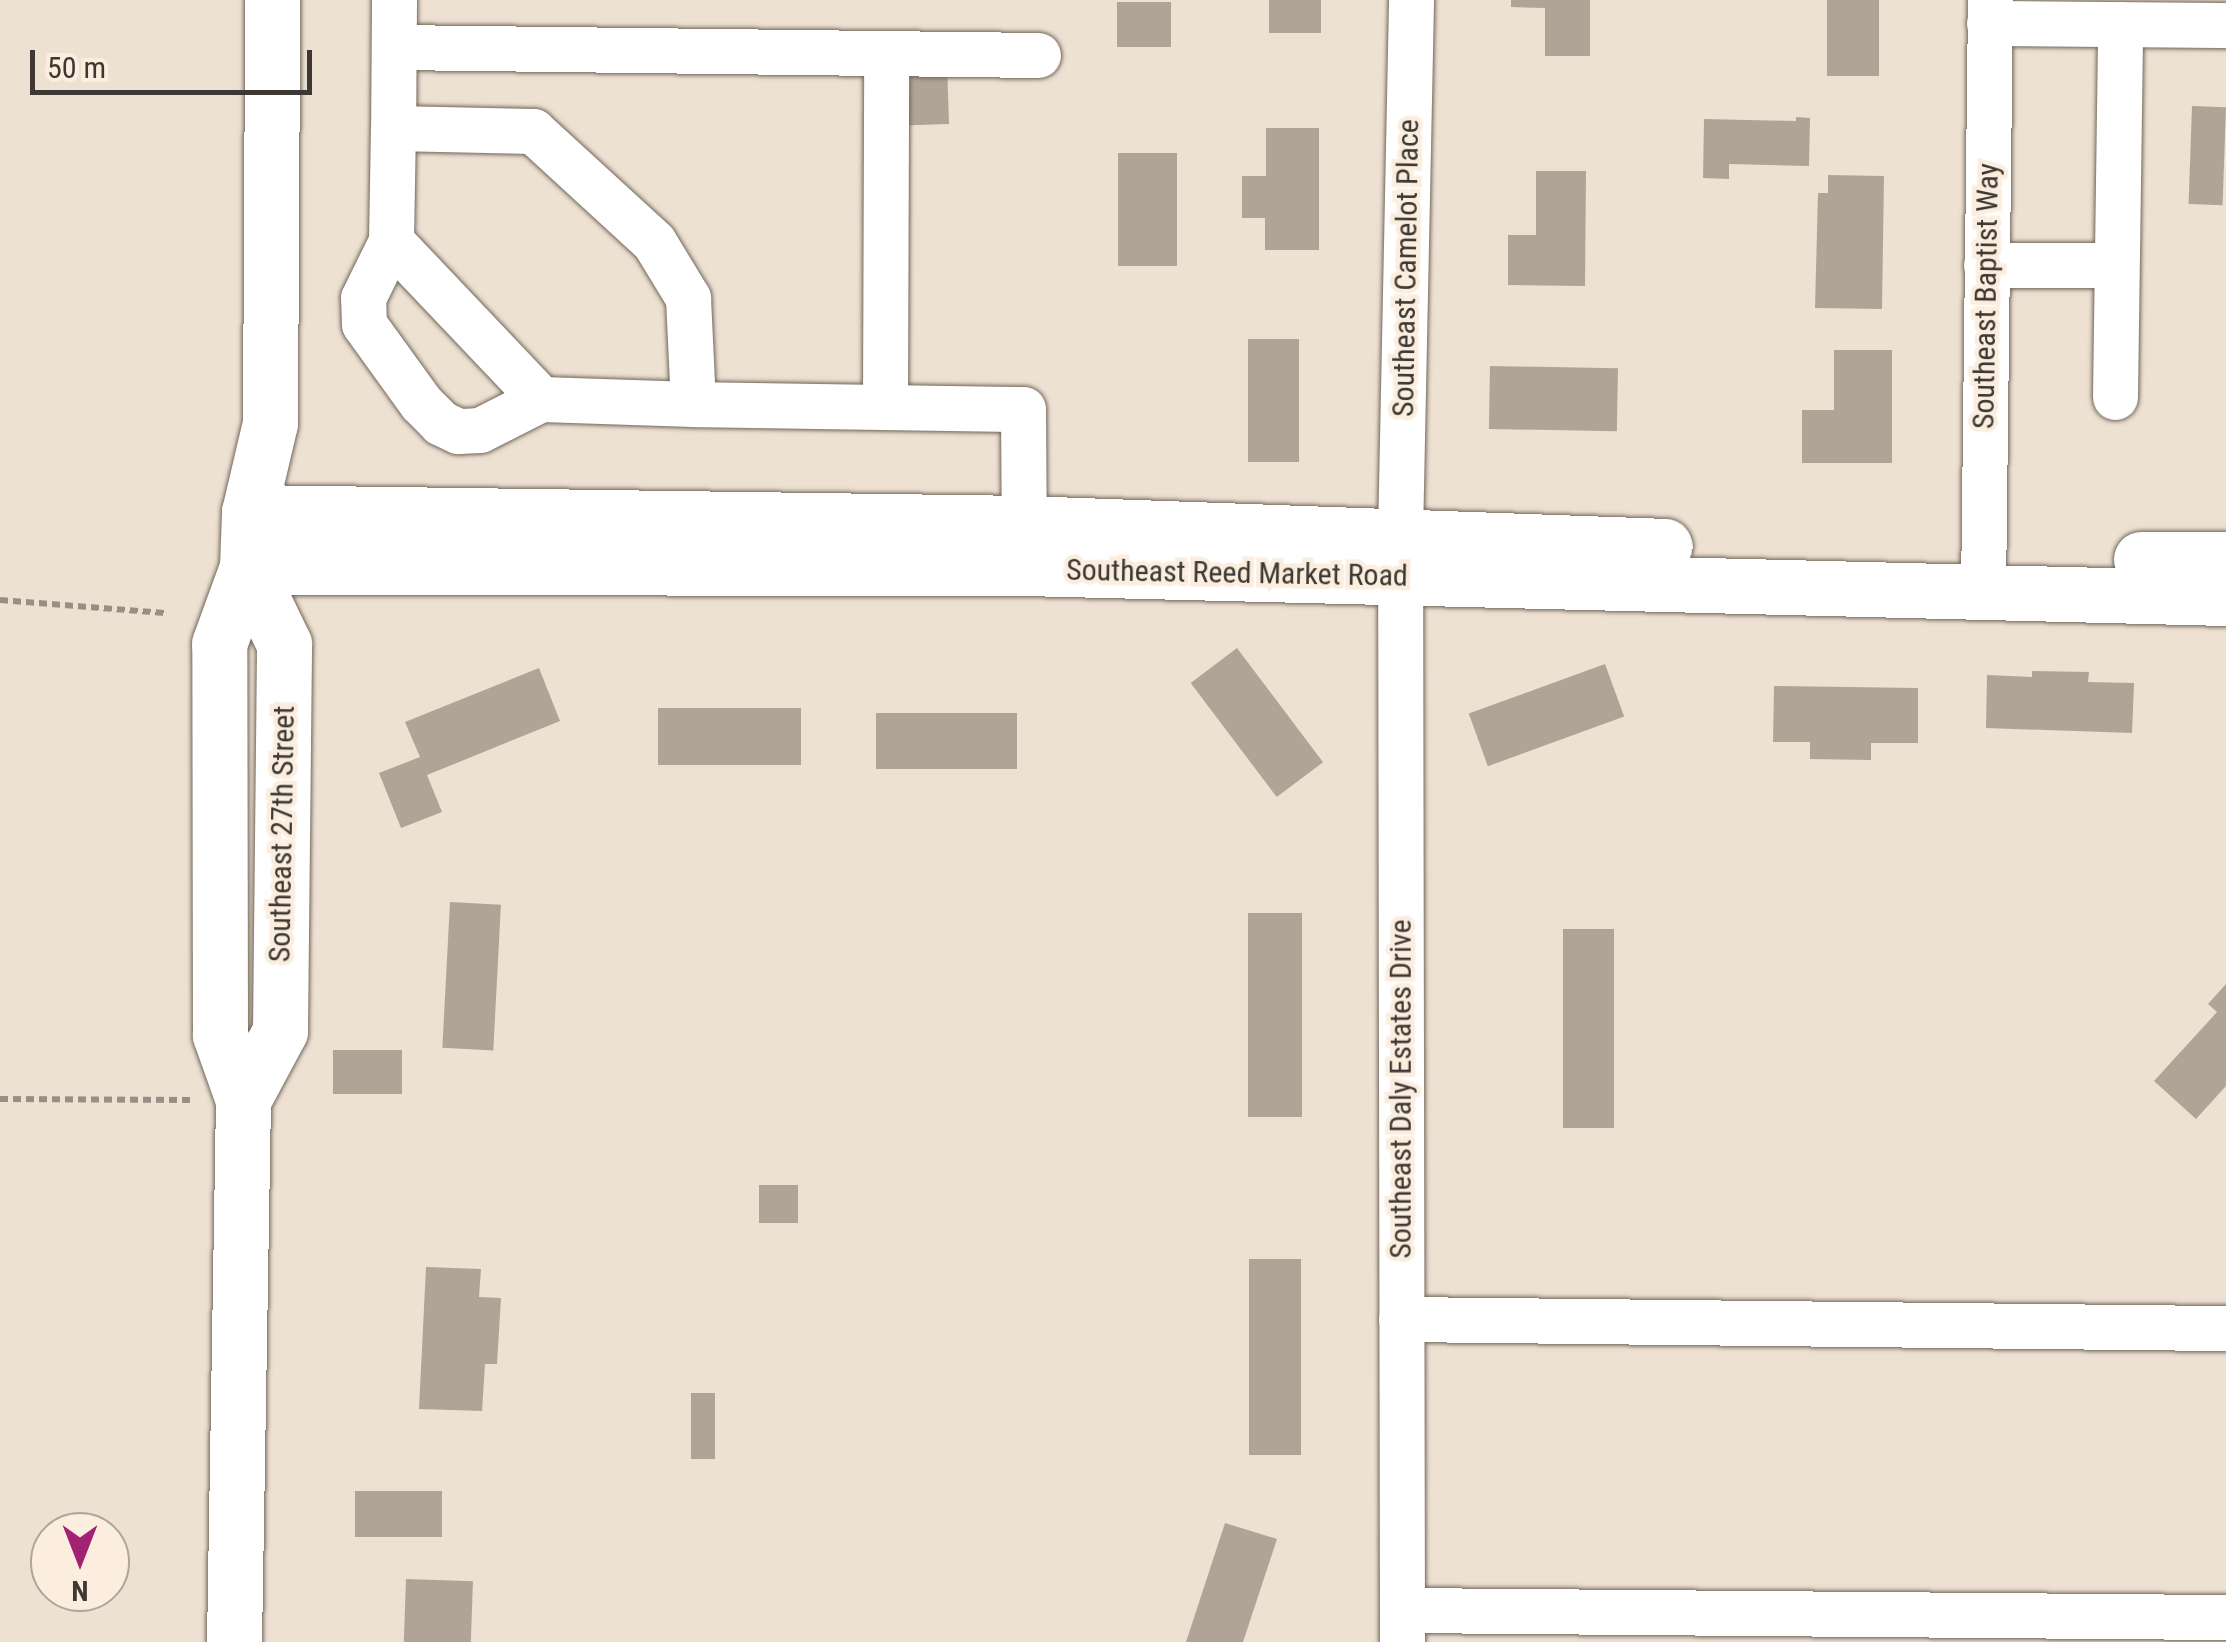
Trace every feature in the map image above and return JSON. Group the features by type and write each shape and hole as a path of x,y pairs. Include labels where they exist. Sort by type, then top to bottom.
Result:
{"main road":[{"name":"Southeast 27th Street","path":"236,0 232,422 249,512"},
{"name":"Southeast 27th Street","path":"234,1642 242,1100 220,1034 219,644 247,567 249,512 270,423 272,0"},
{"name":"Southeast Reed Market Road","path":"249,512 1024,546 1983,575 2226,598"},
{"name":"Southeast Reed Market Road","path":"247,567 1024,546"},
{"name":"Southeast Reed Market Road","path":"1983,575 2226,559"}],"street":[{"path":"394,0 391,241 364,298 364,324 421,403 441,423 458,431 480,430 541,399 1023,408 1024,546"},
{"name":"Southeast Camelot Place","path":"1400,556 1411,0"},
{"path":"1989,12 2120,24 2226,25"},
{"name":"Southeast Baptist Way","path":"1983,575 1989,12"},
{"path":"2114,396 2120,24"},
{"path":"394,47 1038,55"},
{"path":"885,407 886,53"},
{"path":"393,128 533,131 641,230 654,242 688,298 693,404"},
{"path":"391,241 541,399"},
{"path":"1986,265 2116,265"},
{"name":"Southeast Daly Estates Drive","path":"1400,556 1402,1626"},
{"path":"1402,1319 2226,1328"},
{"path":"1402,1626 2226,1617"}],"path":[{"path":"0,600 164,613"},
{"path":"0,1099 242,1100"}],"building":[{"path":"1269,0 1321,0 1321,33 1269,33"},
{"path":"1511,0 1590,0 1590,56 1545,56 1545,8 1511,7"},
{"path":"1827,0 1879,0 1879,76 1827,76"},
{"path":"1117,2 1171,2 1171,47 1117,47"},
{"path":"947,65 949,124 904,126 902,67"},
{"path":"2192,106 2226,107 2223,205 2189,204"},
{"path":"1796,117 1810,118 1809,166 1729,164 1729,179 1703,178 1704,119 1796,121"},
{"path":"1266,128 1319,128 1319,250 1265,250 1265,218 1242,218 1242,176 1266,176"},
{"path":"1118,153 1177,153 1177,266 1118,266"},
{"path":"1536,171 1586,171 1585,286 1508,285 1508,235 1536,235"},
{"path":"1828,175 1884,176 1882,309 1815,308 1818,193 1828,193"},
{"path":"1248,339 1299,339 1299,462 1248,462"},
{"path":"1834,350 1892,350 1892,463 1802,463 1802,410 1834,410"},
{"path":"1490,366 1618,368 1617,431 1489,429"},
{"path":"1237,648 1323,762 1277,797 1191,683"},
{"path":"1605,664 1624,717 1488,766 1469,714"},
{"path":"539,668 560,721 427,775 442,812 401,828 379,773 420,757 405,722"},
{"path":"2032,671 2089,672 2088,682 2134,683 2132,733 1986,728 1987,675 2032,677"},
{"path":"1774,686 1918,688 1918,743 1871,743 1871,760 1810,759 1810,742 1773,742"},
{"path":"658,708 801,708 801,765 658,765"},
{"path":"876,713 1017,713 1017,769 876,769"},
{"path":"450,902 501,905 493,1050 442,1048"},
{"path":"1248,913 1302,913 1302,1117 1248,1117"},
{"path":"1563,929 1614,929 1614,1128 1563,1128"},
{"path":"2226,984 2226,1086 2196,1119 2154,1081 2217,1012 2208,1004"},
{"path":"333,1050 402,1050 402,1094 333,1094"},
{"path":"759,1185 798,1185 798,1223 759,1223"},
{"path":"1249,1259 1301,1259 1301,1455 1249,1455"},
{"path":"426,1267 481,1269 479,1297 501,1298 497,1364 485,1364 482,1411 419,1409"},
{"path":"691,1393 715,1393 715,1459 691,1459"},
{"path":"355,1491 442,1491 442,1537 355,1537"},
{"path":"1225,1523 1277,1539 1243,1642 1186,1642"},
{"path":"406,1579 473,1581 471,1642 404,1642"}]}
